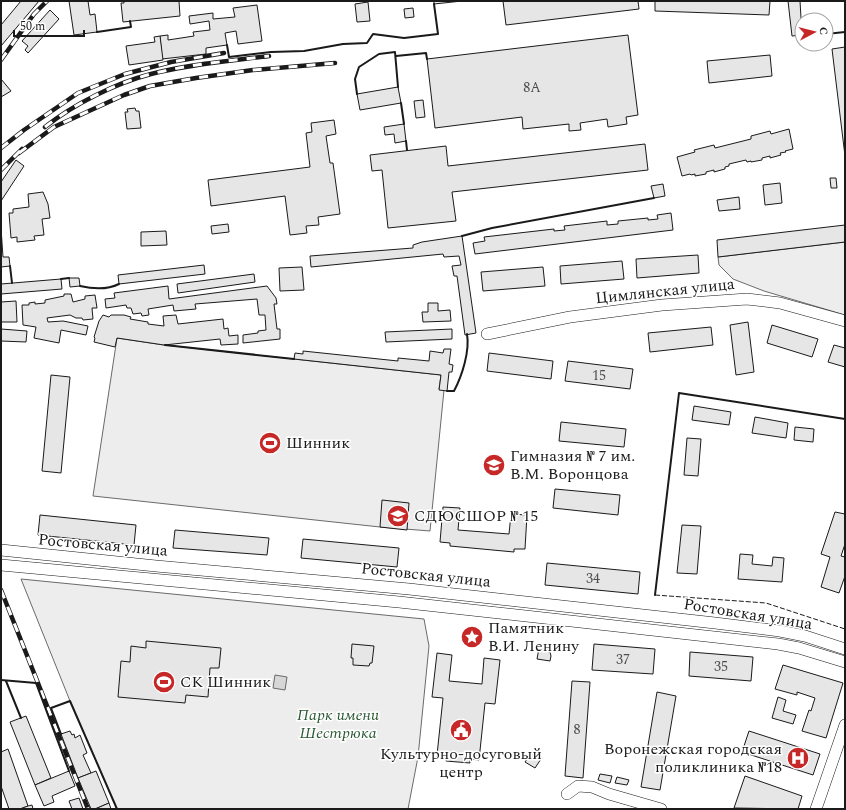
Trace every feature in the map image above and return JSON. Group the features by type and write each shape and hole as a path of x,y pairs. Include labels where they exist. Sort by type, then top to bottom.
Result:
{"street":[{"name":"Цимлянская улица","path":"487,334 577,316 662,305 747,299 780,303 845,321"},
{"name":"Ростовская улица","path":"1,550 140,565 409,589 715,623 780,631 805,636 845,649"},
{"name":"Ростовская улица","path":"1,565 399,602 778,644 799,648 845,662"},
{"path":"816,809 845,725"},
{"path":"567,794 578,786 592,787 609,794 661,809"}],"shaded area":[{"path":"845,242 845,315 764,291 733,279 719,265 718,257"},
{"name":"Шинник","path":"117,338 164,345 441,375 439,389 444,390 430,531 93,496"},
{"name":"Парк имени Шестрюка","path":"21,579 424,619 429,646 418,757 408,809 117,809 70,701"},
{"path":"275,675 287,677 285,690 273,688"}],"building":[{"path":"21,1 39,1 1,46 1,25"},
{"path":"69,1 88,1 90,15 95,14 97,32 74,35"},
{"path":"124,1 179,1 180,16 123,22 121,3 124,3"},
{"path":"434,1 462,1 434,4"},
{"path":"503,1 638,1 639,9 506,25"},
{"path":"655,1 770,1 769,15 655,11"},
{"path":"788,1 800,1 801,12 794,12 794,36 792,36"},
{"path":"368,2 370,21 357,22 355,4"},
{"path":"257,5 262,41 238,44 236,31 225,33 227,45 206,48 206,54 162,59 160,36 168,35 168,40 194,36 193,32 210,30 209,21 190,24 189,16 213,13 213,19 235,17 233,8"},
{"path":"413,8 414,17 405,18 404,9"},
{"path":"50,10 59,19 28,53 25,50 28,46 22,41"},
{"path":"628,35 638,115 626,117 627,124 608,127 607,119 580,123 581,130 569,131 569,124 523,129 522,117 435,128 427,59"},
{"path":"160,36 163,60 129,65 126,46 155,42 154,37"},
{"path":"845,47 845,156 832,52 834,52 834,49"},
{"path":"770,55 772,76 709,83 707,61"},
{"path":"1,79 11,91 1,97"},
{"path":"398,87 401,103 360,110 357,94"},
{"path":"423,100 425,117 416,118 414,101"},
{"path":"135,108 136,111 139,111 141,128 127,129 125,112 128,112 127,109"},
{"path":"334,120 336,134 326,136 330,163 333,163 340,214 318,217 319,225 306,226 307,233 290,235 285,196 211,206 208,180 310,167 306,133 312,132 311,123"},
{"path":"404,124 406,141 395,143 394,134 385,135 384,127"},
{"path":"789,129 793,149 780,153 781,155 770,158 770,156 762,158 762,160 751,162 747,162 746,160 729,164 729,166 725,167 725,169 714,172 714,170 706,172 706,174 695,176 695,174 690,174 682,176 677,157 695,152 694,150 714,145 715,148 751,139 751,136 770,131 771,134"},
{"path":"645,144 648,170 452,192 456,221 388,228 382,170 372,171 370,155 446,146 448,166"},
{"path":"16,160 24,166 1,201 1,182"},
{"path":"830,178 836,178 837,188 831,188"},
{"path":"780,183 782,203 765,205 763,185"},
{"path":"663,184 665,196 654,198 651,186"},
{"path":"43,192 48,204 50,218 42,219 44,235 34,236 35,240 17,242 17,237 11,238 9,213 13,213 13,209 29,207 28,194"},
{"path":"739,197 740,209 719,211 717,200"},
{"path":"671,213 673,230 475,254 473,243 485,241 484,237 554,229 554,231 565,230 564,226 607,221 607,225 618,224 618,221 648,218 648,220 658,219 657,215"},
{"path":"228,224 229,232 212,234 211,226"},
{"path":"845,225 845,242 718,257 717,240"},
{"path":"1,228 3,257 9,257 10,266 1,267"},
{"path":"166,231 167,245 141,246 141,232"},
{"path":"462,236 476,333 465,335 457,276 454,276 452,266 461,265 459,256 444,257 443,254 311,267 310,256 413,248 413,245 422,242"},
{"path":"698,255 699,273 637,278 636,259"},
{"path":"622,261 624,279 561,284 560,266"},
{"path":"204,265 205,274 119,284 118,275"},
{"path":"302,267 304,290 280,291 279,268"},
{"path":"543,267 545,286 483,291 481,272"},
{"path":"254,274 255,282 178,293 177,284"},
{"path":"69,278 79,278 80,286 70,287"},
{"path":"61,279 62,289 1,294 1,284"},
{"path":"168,286 169,299 267,286 276,298 277,304 274,304 277,329 280,329 280,339 243,343 243,335 258,333 258,331 266,330 265,315 259,315 257,299 195,304 196,309 174,311 173,305 148,309 149,315 142,316 141,313 133,314 131,308 127,308 126,305 106,308 105,299 115,298 114,293"},
{"path":"64,294 71,294 73,302 85,299 85,296 95,295 97,308 92,308 93,319 83,320 82,318 76,318 70,315 47,318 48,322 63,321 88,326 86,335 61,330 59,343 34,338 36,327 23,325 22,305 29,305 29,303 35,302 35,304 45,303 45,300 64,296"},
{"path":"16,301 17,322 1,322 1,302"},
{"path":"428,303 438,303 438,311 450,310 451,321 423,322 422,312 428,312"},
{"path":"103,315 109,317 111,315 124,315 131,317 130,319 148,322 148,324 164,326 163,316 176,315 178,324 223,319 224,329 228,328 229,336 238,335 238,344 221,345 220,339 164,345 117,338 115,347 94,342 99,321"},
{"path":"748,322 754,372 736,375 730,325"},
{"path":"772,325 818,339 812,357 767,343"},
{"path":"711,327 713,345 650,352 648,333"},
{"path":"1,329 27,331 26,342 1,341"},
{"path":"452,329 452,339 386,342 385,332"},
{"path":"834,345 845,348 845,367 828,362"},
{"path":"444,349 451,349 449,364 453,365 452,372 449,372 447,391 439,390 441,375 294,359 295,353 303,354 303,351 398,361 398,358 429,361 430,351 443,353"},
{"path":"489,353 553,361 551,379 487,371"},
{"path":"568,361 633,369 630,389 565,381"},
{"path":"51,375 70,377 61,473 42,471"},
{"path":"694,406 731,412 729,425 692,420"},
{"path":"755,417 788,423 786,438 752,433"},
{"path":"561,422 626,429 624,447 559,441"},
{"path":"795,427 814,429 813,442 794,440"},
{"path":"687,438 701,439 698,476 684,475"},
{"path":"555,489 620,495 618,515 553,508"},
{"path":"382,500 409,503 407,530 380,527"},
{"path":"443,507 460,508 458,530 509,534 511,514 527,515 525,549 514,549 514,552 450,546 450,543 440,542"},
{"path":"835,512 845,514 845,544 841,556 845,557 845,576 839,593 821,587 830,557 821,554"},
{"path":"40,515 136,525 134,545 38,535"},
{"path":"682,525 701,526 697,574 677,573"},
{"path":"175,530 269,538 267,555 173,548"},
{"path":"303,539 399,548 397,567 301,558"},
{"path":"740,554 753,555 752,564 772,566 773,557 784,558 782,582 738,579"},
{"path":"547,563 640,572 638,594 545,585"},
{"name":"СК Шинник","path":"146,641 221,648 219,668 210,668 208,697 186,695 185,703 118,697 121,661 130,662 131,646 146,648"},
{"path":"352,644 374,646 372,663 370,663 369,666 353,665 353,658 351,658"},
{"path":"594,644 655,649 653,674 592,670"},
{"path":"539,648 546,649 545,651 550,652 550,661 537,659"},
{"path":"690,652 753,657 751,681 689,676"},
{"name":"Культурно-досуговый центр","path":"437,653 452,655 449,681 482,684 484,658 500,660 495,704 485,703 479,760 470,759 470,763 446,761 446,756 437,755 443,698 432,697"},
{"path":"783,665 843,683 826,738 802,731 815,698 797,692 797,695 775,689"},
{"path":"572,681 590,682 583,778 565,776"},
{"path":"657,692 676,696 660,790 641,787"},
{"path":"778,697 786,700 783,711 796,715 793,724 772,718"},
{"path":"26,716 51,778 35,785 10,722"},
{"path":"70,731 72,735 74,734 75,738 80,735 87,753 83,755 91,773 78,778 61,734"},
{"path":"749,731 820,754 813,775 742,752"},
{"path":"8,749 28,806 20,809 9,809 1,786 1,752"},
{"path":"532,752 541,759 535,768 525,762"},
{"path":"69,771 75,786 52,796 54,802 44,806 35,785"},
{"path":"96,771 109,803 95,809 91,809 78,778"},
{"path":"600,774 612,776 610,783 598,780"},
{"path":"745,776 802,796 798,809 734,808"},
{"path":"617,777 629,780 627,785 615,783"},
{"path":"79,798 83,809 72,809 69,801"},
{"path":"109,803 111,809 95,809"},
{"path":"32,805 33,809 20,809 28,806"}],"railway":[{"path":"1,60 34,14 47,1"},
{"path":"1,148 24,130 78,93 125,74 171,62 224,53"},
{"path":"45,127 56,118 82,102 138,78 180,68 269,56"},
{"path":"19,153 54,127 124,95 150,86 253,70 335,63"},
{"path":"1,170 22,149"},
{"path":"1,590 88,809"}],"fence":[{"path":"655,595 766,603 845,629"}],"wall":[{"path":"227,45 229,57 271,52 304,51 343,44 367,43 373,34 404,38 438,34 434,4"},
{"path":"97,32 131,27 130,21"},
{"path":"834,33 845,32"},
{"path":"357,94 355,79 359,67 379,54 395,52 398,87"},
{"path":"396,56 426,53 427,59"},
{"path":"401,103 404,124"},
{"path":"406,141 407,150"},
{"path":"462,236 492,228 654,198"},
{"path":"10,266 12,283"},
{"path":"61,279 69,278"},
{"path":"80,286 100,288 119,284"},
{"path":"447,391 454,391 460,378 466,356 468,341 467,334"},
{"path":"165,345 294,359"},
{"path":"655,595 679,393 845,419"},
{"path":"1,680 36,683 69,771"},
{"path":"6,681 21,718"},
{"path":"61,734 51,708 70,701 117,809"}],"place":[{"name":"Шинник","path":"270,443"},
{"name":"Гимназия № 7 им. В.М. Воронцова","path":"494,465"},
{"name":"СДЮСШОР № 15","path":"398,516"},
{"name":"Памятник В.И. Ленину","path":"472,637"},
{"name":"СК Шинник","path":"164,682"},
{"name":"Культурно-досуговый центр","path":"461,730"},
{"name":"Воронежская городская поликлиника №18","path":"798,758"}]}
